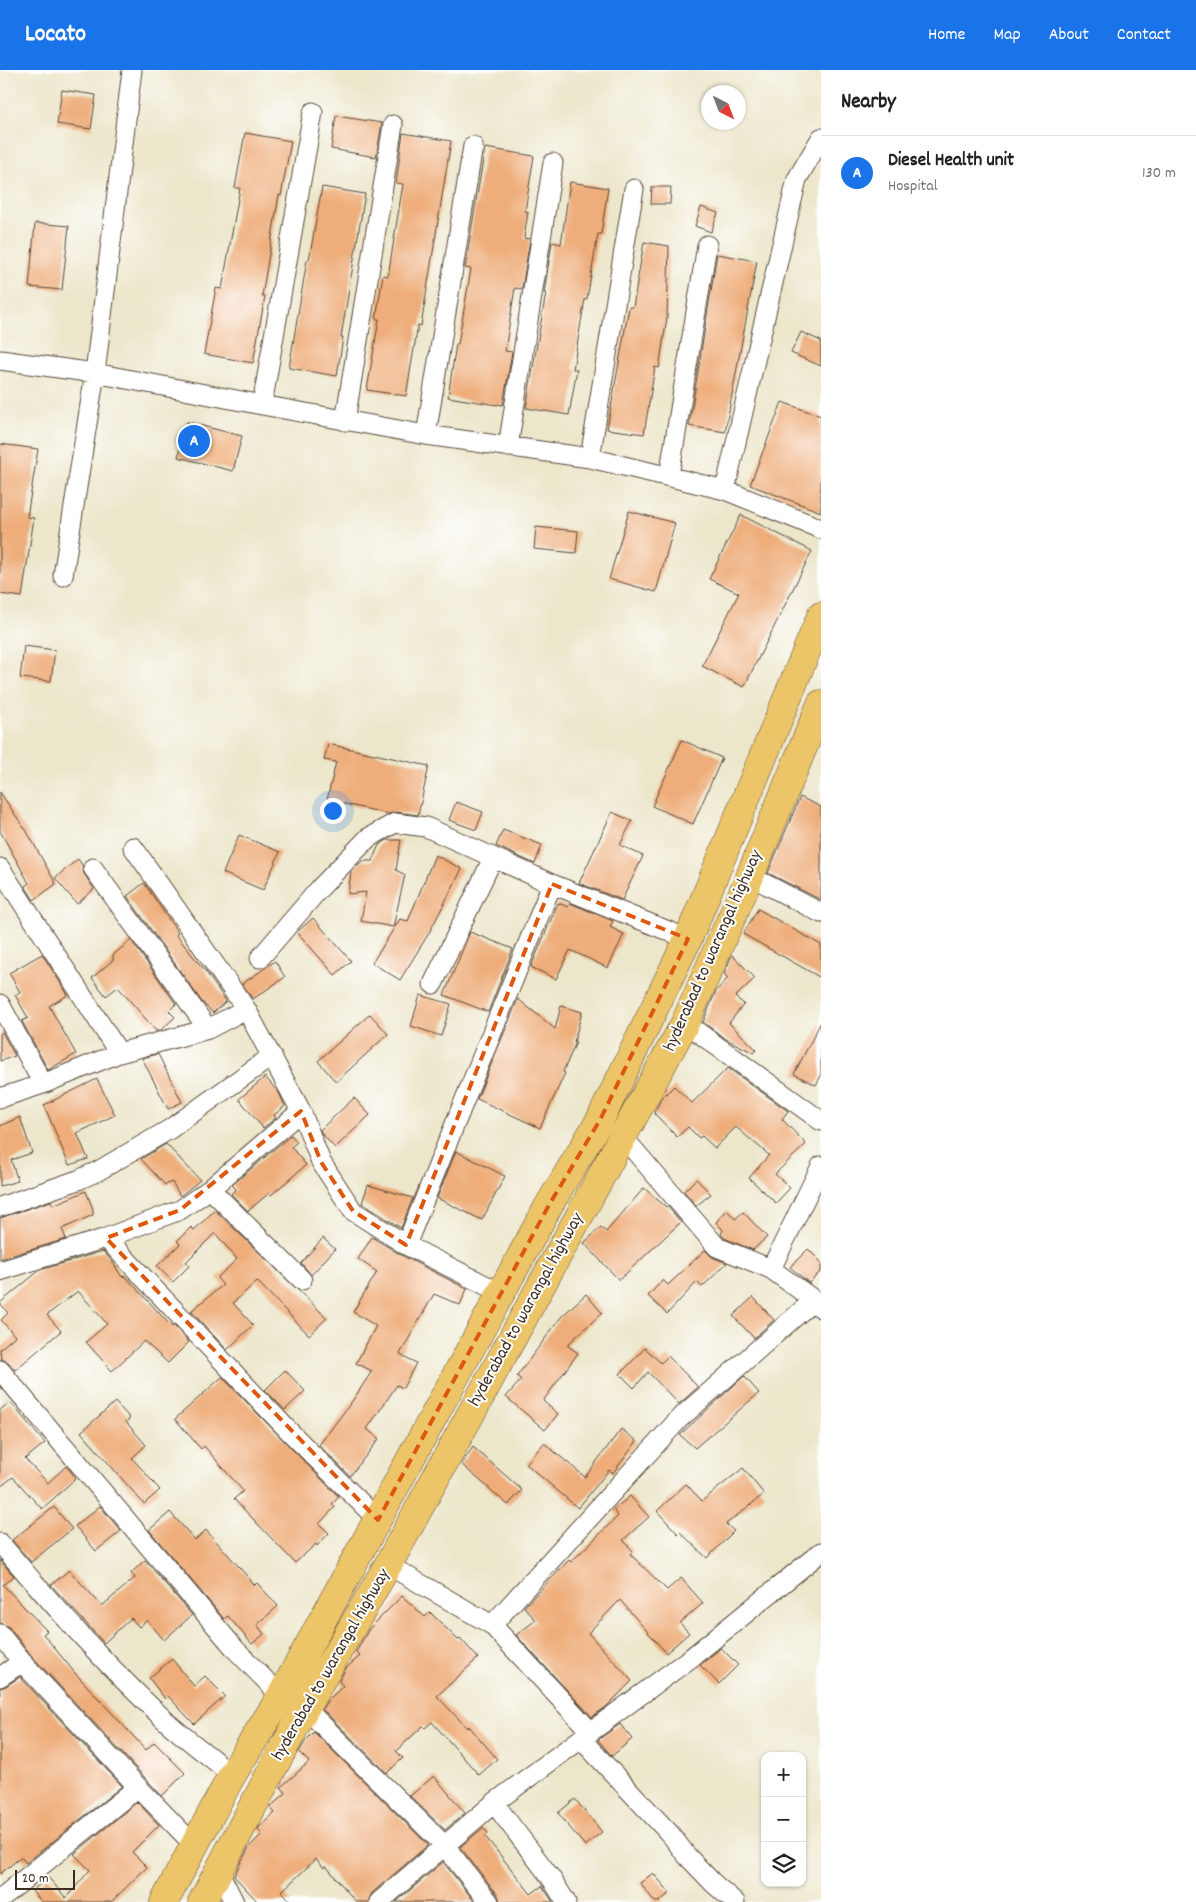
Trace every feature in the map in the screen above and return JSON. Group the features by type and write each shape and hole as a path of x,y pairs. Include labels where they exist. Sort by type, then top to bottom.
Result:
{"main road":[{"path":"164,1902 232,1775 293,1702 338,1590 549,1205 600,1120 688,939 821,616"},
{"name":"hyderabad to warangal highway","path":"202,1902 219,1872 293,1702 388,1565 685,1023 750,876 821,704"}],"street":[{"path":"63,576 95,373 132,70"},
{"path":"262,405 313,112"},
{"path":"345,421 393,125"},
{"path":"725,490 797,179 821,138"},
{"path":"426,435 473,146"},
{"path":"508,447 553,163"},
{"path":"590,458 634,189"},
{"path":"669,476 707,244"},
{"path":"0,360 95,373 426,435 590,458 725,490 821,529"},
{"path":"260,958 320,888 368,838 395,823 426,826 552,884 688,939"},
{"path":"132,847 246,1009 301,1111 321,1162 353,1211 406,1245 501,1293"},
{"path":"433,984 494,858"},
{"path":"0,868 119,1053"},
{"path":"94,868 208,1029"},
{"path":"750,876 821,913"},
{"path":"406,1245 552,884"},
{"path":"0,1004 43,1084"},
{"path":"0,1098 43,1084 119,1053 208,1029 246,1009"},
{"path":"685,1023 821,1121"},
{"path":"0,1207 78,1180 98,1171 170,1129 272,1056"},
{"path":"0,1271 106,1238 180,1210 210,1189 301,1111"},
{"path":"492,1624 679,1419 817,1304 770,1269 718,1247 623,1137"},
{"path":"770,1269 821,1166"},
{"path":"210,1189 302,1280"},
{"path":"106,1238 287,1430 378,1520"},
{"path":"0,1370 236,1650 444,1845 489,1902"},
{"path":"0,1543 85,1638 141,1696 186,1738 232,1775"},
{"path":"379,1902 494,1803 692,1657 821,1552"},
{"path":"388,1565 492,1624 687,1856 714,1884 735,1902"},
{"path":"0,1634 22,1662 195,1846"},
{"path":"0,1677 22,1662"},
{"path":"0,1899 138,1786"},
{"path":"494,1803 551,1878 566,1902"},
{"path":"219,1872 234,1902"}],"highlighted area":[{"path":"552,884 688,939 600,1120 549,1205 378,1520 106,1238 180,1210 301,1111 321,1162 353,1211 406,1245"}],"building":[{"path":"62,90 96,95 91,129 57,124"},
{"path":"336,116 382,123 376,157 331,149"},
{"path":"245,133 291,141 281,196 279,195 262,296 265,296 253,363 204,354 216,288 222,289 240,188 235,188"},
{"path":"403,133 451,141 421,326 418,325 406,396 367,390 379,319 376,319 383,275 388,276 403,184 396,183"},
{"path":"485,148 534,156 525,211 528,212 524,238 530,239 522,289 515,288 505,351 512,352 503,405 448,397 471,269 465,268"},
{"path":"570,182 608,188 601,234 598,234 587,299 585,299 573,369 577,369 569,415 526,408 546,293 544,293 552,242 561,244"},
{"path":"322,187 365,194 341,337 343,337 337,376 289,368 307,260 309,260"},
{"path":"652,187 671,187 670,204 651,204"},
{"path":"701,207 718,213 711,232 695,226"},
{"path":"35,223 69,226 62,290 29,287"},
{"path":"644,242 669,246 667,318 659,368 655,367 644,434 607,429 629,307 633,307"},
{"path":"717,254 757,261 725,432 689,426"},
{"path":"801,332 821,341 821,366 791,353"},
{"path":"782,402 821,416 821,512 750,485"},
{"path":"187,422 242,436 233,471 178,457"},
{"path":"0,444 38,449 27,517 34,518 22,597 0,594"},
{"path":"629,511 675,523 656,592 609,579"},
{"path":"741,515 812,551 744,687 702,666 739,593 709,579"},
{"path":"536,527 578,531 576,553 534,549"},
{"path":"24,646 55,650 51,681 20,678"},
{"path":"682,740 722,758 693,824 652,806"},
{"path":"328,744 429,766 418,815 396,812 389,814 327,800 336,762 324,760"},
{"path":"0,792 25,828 56,884 34,900 25,886 29,883 0,831"},
{"path":"800,797 821,807 821,900 768,873"},
{"path":"456,802 483,812 476,830 449,820"},
{"path":"612,812 632,821 620,845 643,856 622,900 579,883"},
{"path":"503,830 542,845 535,864 496,846"},
{"path":"239,835 280,852 263,890 223,873"},
{"path":"387,840 401,840 396,870 405,875 393,927 361,921 366,892 348,894 351,872 362,861 372,861 379,845"},
{"path":"435,855 462,869 429,933 400,980 372,963 400,919 408,921"},
{"path":"78,859 84,874 94,889 77,904 55,878"},
{"path":"144,883 178,933 176,935 206,972 226,1001 213,1013 202,1002 127,896"},
{"path":"558,903 568,907 570,903 613,921 610,927 624,934 608,968 570,950 556,979 531,967"},
{"path":"758,909 821,945 821,978 743,934"},
{"path":"313,918 351,961 335,975 297,932"},
{"path":"470,932 513,949 488,1012 444,995"},
{"path":"131,940 176,1004 169,1011 175,1017 161,1030 156,1031 118,987 106,996 92,978 114,959 112,956"},
{"path":"42,954 68,995 49,1006 76,1054 48,1070 22,1021 28,1018 15,995 20,992 9,973"},
{"path":"732,955 755,978 735,997 744,1004 729,1023 757,1050 754,1053 724,1038 703,1022 716,991 728,978 724,974"},
{"path":"275,961 285,977 253,999 242,984"},
{"path":"420,995 451,1004 441,1036 411,1026"},
{"path":"518,999 555,1029 561,1006 582,1012 574,1042 576,1042 563,1072 565,1073 540,1128 477,1099"},
{"path":"370,1014 388,1034 336,1082 318,1061"},
{"path":"821,1022 821,1076 816,1085 794,1074"},
{"path":"2,1032 15,1056 0,1061 0,1034"},
{"path":"158,1054 182,1102 168,1109 142,1058"},
{"path":"728,1068 788,1111 782,1119 806,1144 775,1174 790,1188 776,1203 749,1178 769,1155 736,1127 715,1148 702,1136 699,1138 688,1127 677,1137 654,1113 661,1099 674,1086 692,1103"},
{"path":"265,1077 279,1093 285,1106 274,1115 276,1118 263,1128 239,1099"},
{"path":"97,1079 115,1115 77,1133 88,1159 69,1165 44,1105"},
{"path":"354,1098 370,1115 335,1148 320,1130"},
{"path":"20,1117 32,1153 11,1160 18,1181 0,1186 0,1126"},
{"path":"291,1135 297,1142 291,1147 306,1165 271,1195 269,1193 248,1211 231,1194 236,1189 232,1185"},
{"path":"166,1144 200,1180 180,1196 172,1182 165,1185 141,1159"},
{"path":"456,1151 505,1176 482,1220 437,1198"},
{"path":"696,1179 711,1194 696,1206 684,1191"},
{"path":"368,1185 413,1198 401,1228 362,1203"},
{"path":"644,1188 667,1206 681,1222 619,1280 584,1243 601,1227 606,1232"},
{"path":"86,1191 93,1209 93,1215 62,1229 66,1239 0,1259 0,1218 51,1201 53,1205"},
{"path":"215,1210 327,1318 309,1335 257,1281 233,1303 253,1325 227,1350 191,1311 223,1285 217,1278 237,1259 215,1233 186,1262 189,1266 173,1282 157,1266 180,1244 177,1241 191,1227 194,1230"},
{"path":"727,1210 735,1219 743,1212 767,1237 753,1250 724,1238 721,1234 723,1230 716,1222"},
{"path":"372,1237 401,1255 467,1289 460,1305 434,1294 400,1354 416,1363 403,1388 397,1385 367,1429 379,1439 350,1476 319,1445 372,1371 356,1363 376,1326 353,1312 377,1272 358,1259"},
{"path":"323,1238 335,1249 311,1275 301,1263"},
{"path":"808,1249 821,1262 821,1271 809,1283 790,1267"},
{"path":"705,1250 712,1257 727,1263 702,1287 697,1282 667,1314 648,1296 663,1280 668,1285"},
{"path":"103,1251 122,1277 125,1276 172,1327 173,1325 189,1342 168,1363 144,1341 112,1371 86,1342 107,1324 78,1291 47,1315 61,1331 15,1370 8,1362 1,1359 0,1349 15,1336 1,1320 8,1313 0,1303 40,1270"},
{"path":"586,1294 602,1313 567,1345 578,1353 543,1401 558,1414 545,1430 506,1397 521,1380 517,1376 562,1316"},
{"path":"753,1297 774,1320 754,1338 733,1316"},
{"path":"645,1348 661,1363 668,1356 698,1387 679,1404 648,1372 634,1388 620,1374"},
{"path":"285,1370 305,1391 285,1410 265,1390"},
{"path":"744,1376 759,1393 695,1448 680,1435"},
{"path":"222,1377 339,1497 332,1504 335,1507 319,1524 329,1533 317,1546 316,1544 295,1563 234,1499 243,1491 204,1446 201,1449 175,1419"},
{"path":"10,1402 45,1443 25,1459 48,1483 66,1466 76,1478 42,1509 13,1477 0,1487 0,1410"},
{"path":"115,1402 130,1418 126,1422 146,1445 132,1458 160,1490 144,1504 81,1432"},
{"path":"621,1429 637,1441 613,1473 609,1470 578,1508 526,1464 544,1443 585,1477"},
{"path":"473,1447 522,1490 508,1505 461,1464"},
{"path":"743,1468 764,1494 726,1524 734,1531 707,1558 680,1532 678,1534 657,1511 686,1484 702,1501"},
{"path":"630,1496 649,1517 623,1540 633,1551 630,1554 667,1590 681,1578 703,1603 680,1623 689,1633 666,1653 620,1600 588,1633 632,1681 606,1707 592,1717 516,1635 536,1620 524,1607 569,1560 571,1562 618,1516 613,1510"},
{"path":"100,1506 121,1531 96,1551 75,1526"},
{"path":"54,1507 72,1529 31,1562 12,1540"},
{"path":"170,1512 195,1540 206,1530 255,1585 257,1583 278,1606 257,1625 264,1634 252,1644 228,1616 224,1619 149,1530"},
{"path":"0,1560 14,1576 3,1585 47,1631 43,1634 75,1673 146,1750 154,1742 185,1773 162,1796 31,1655 9,1627 0,1623"},
{"path":"145,1560 192,1615 164,1640 147,1620 139,1627 131,1618 104,1643 51,1585 69,1570 102,1606 135,1578 131,1573"},
{"path":"402,1596 425,1617 430,1612 458,1640 460,1638 478,1658 437,1696 467,1728 469,1726 497,1759 479,1775 432,1722 425,1728 423,1726 396,1751 403,1758 387,1773 322,1709 327,1701 343,1686 339,1681 346,1668 360,1656 356,1652 369,1629"},
{"path":"721,1648 738,1665 719,1684 700,1665"},
{"path":"172,1659 194,1686 205,1676 225,1696 194,1724 168,1696 165,1699 149,1678"},
{"path":"20,1677 122,1786 26,1863 21,1857 0,1874 0,1688"},
{"path":"620,1724 632,1739 612,1756 598,1740"},
{"path":"314,1732 428,1845 372,1893 368,1902 356,1902 326,1866 324,1868 316,1859 282,1891 291,1902 258,1902 234,1876 249,1847 262,1834 258,1830 259,1827 275,1813 270,1807 286,1793 281,1787 309,1762 299,1752 306,1740"},
{"path":"434,1776 465,1813 445,1830 410,1796"},
{"path":"575,1799 602,1832 585,1846 558,1813"},
{"path":"137,1802 159,1825 132,1852 147,1867 111,1902 42,1902 32,1891 48,1877 66,1898 90,1870 74,1854"},
{"path":"483,1828 488,1833 485,1836 531,1894 542,1886 553,1902 500,1902 498,1895 460,1847"},
{"path":"443,1862 475,1902 396,1902"},
{"path":"653,1873 670,1893 659,1902 655,1902 640,1883"}],"place":[{"name":"Diesel Health unit","path":"194,441"}]}
